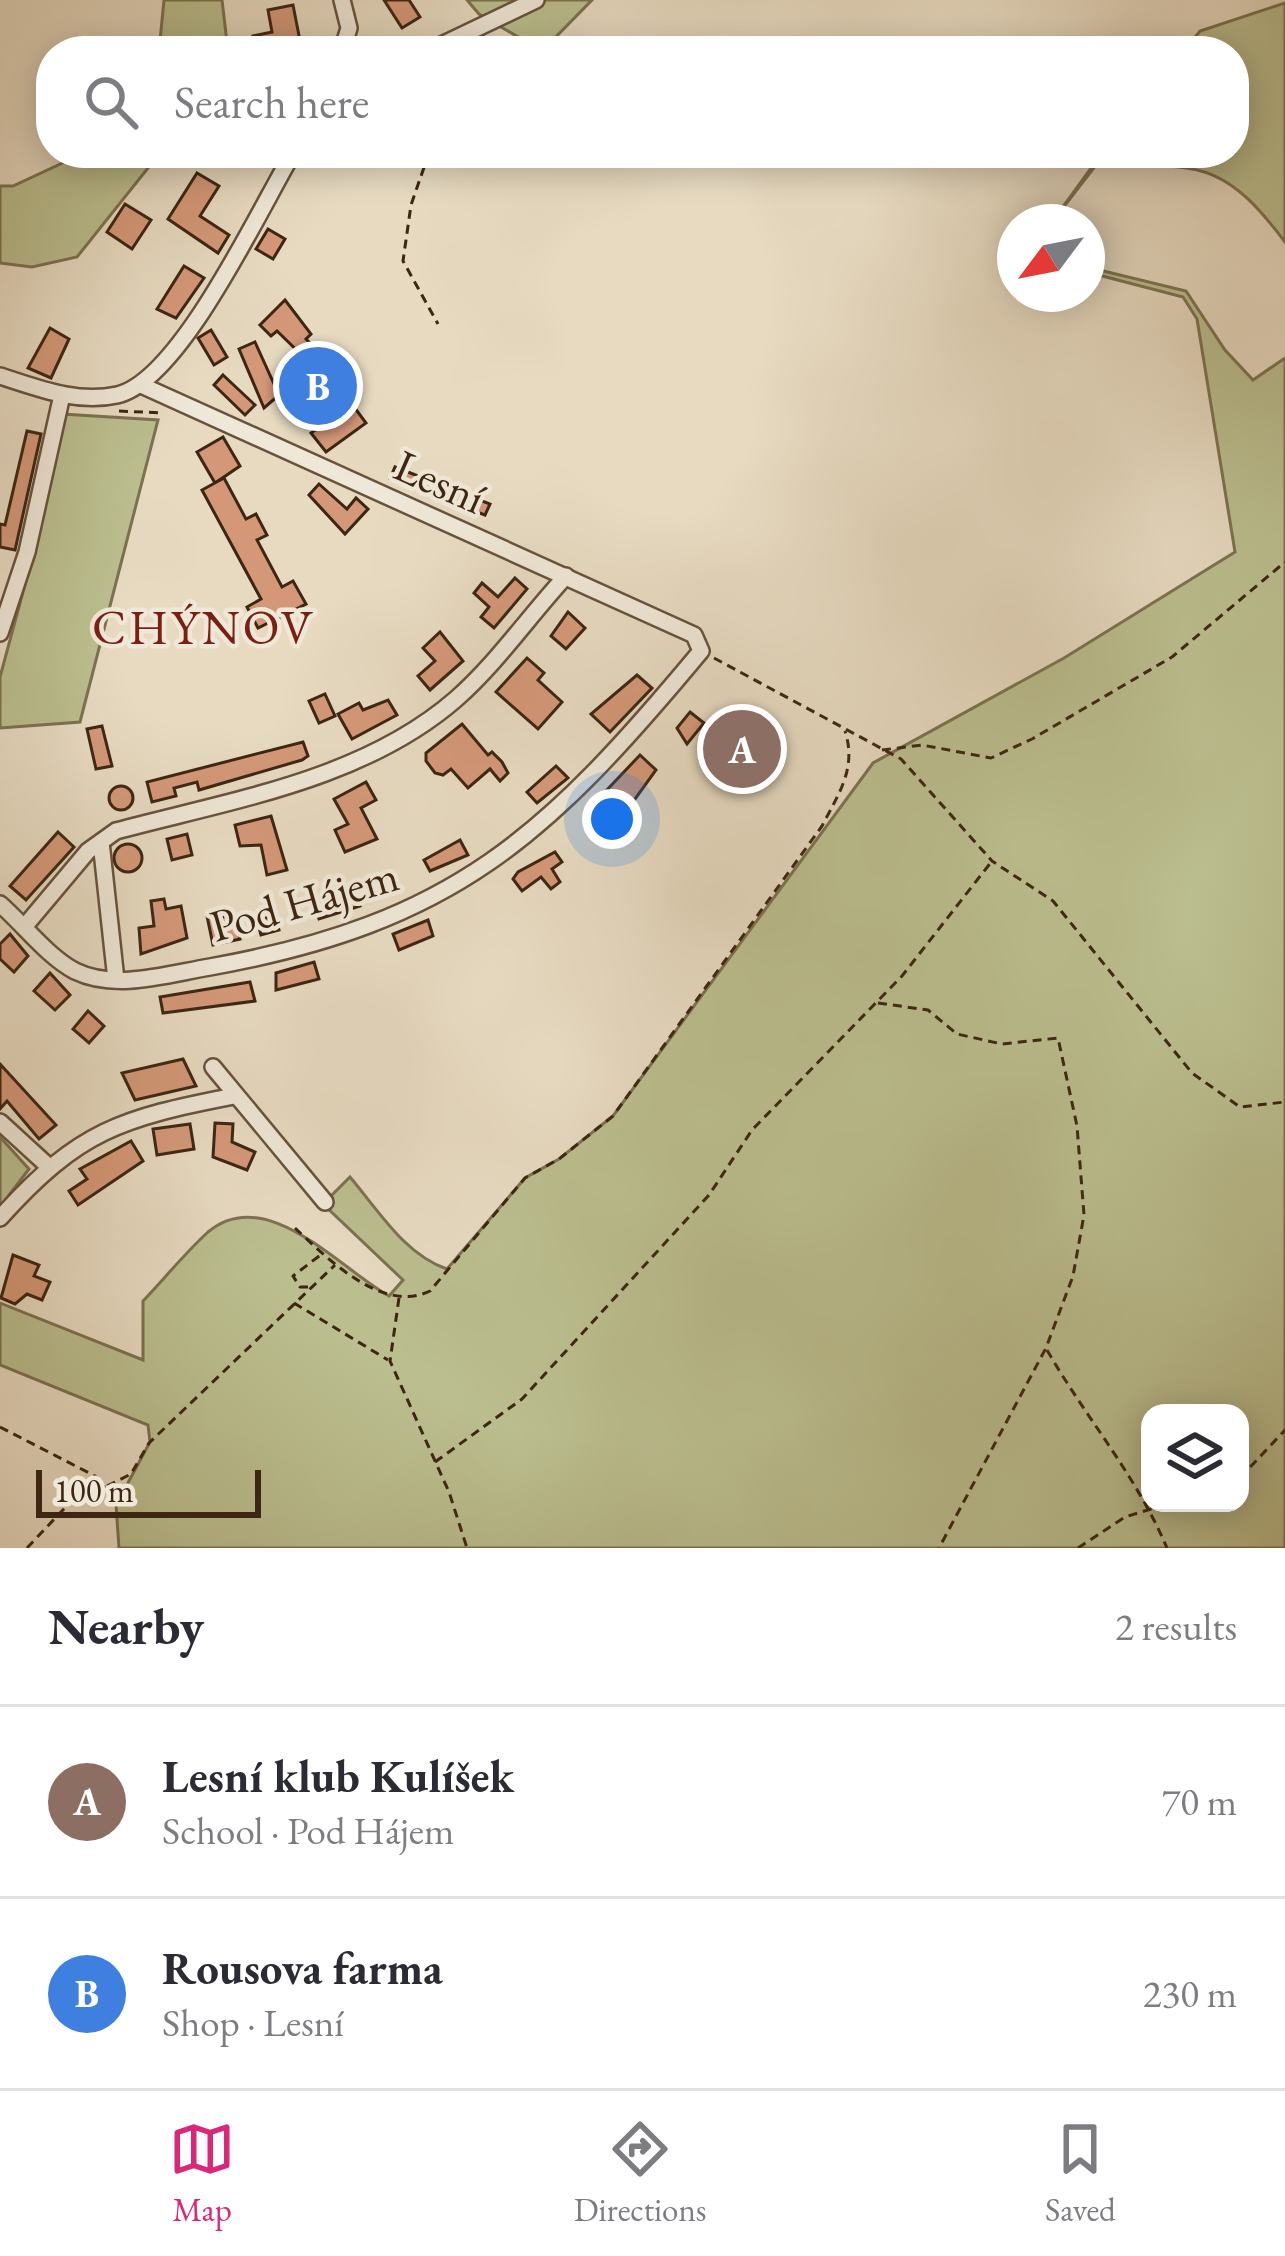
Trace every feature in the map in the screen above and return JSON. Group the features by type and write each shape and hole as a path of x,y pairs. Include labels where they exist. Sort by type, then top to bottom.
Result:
{"street":[{"path":"342,0 347,36"},
{"path":"460,36 536,0"},
{"path":"0,376 62,394 110,396 141,385 181,344 284,168"},
{"name":"Lesní","path":"141,385 694,635 701,651"},
{"path":"0,633 27,552 62,394"},
{"path":"25,926 116,831 320,777 414,729 476,680 566,576"},
{"name":"Pod Hájem","path":"0,904 75,971 116,980 264,957 383,922 436,898 537,831 625,742 701,651"},
{"path":"101,842 116,980"},
{"path":"212,1067 326,1202"},
{"path":"0,1218 47,1165 133,1116 234,1096"},
{"path":"0,1122 47,1165"}],"path":[{"path":"424,168 411,205 403,261 438,324"},
{"path":"880,750 922,745 991,758 1172,657 1285,562"},
{"path":"701,651 901,759 992,861 1053,901 1192,1073 1240,1108 1285,1102"},
{"path":"295,1228 337,1264 399,1298 411,1300 430,1291 525,1178 559,1160 613,1116 822,826 847,779 852,753 845,731"},
{"path":"435,1462 522,1399 709,1196 752,1130 876,1003 992,861"},
{"path":"876,1003 928,1010 957,1034 1002,1044 1058,1038 1077,1126 1084,1215 1073,1276 1046,1348 939,1548"},
{"path":"309,1286 300,1287 293,1276 323,1253"},
{"path":"107,1486 130,1474 148,1443 337,1264"},
{"path":"399,1298 390,1361 435,1462 466,1548"},
{"path":"294,1303 390,1361"},
{"path":"1046,1348 1141,1496"},
{"path":"0,1427 95,1476 116,1500"},
{"path":"1249,1468 1285,1430"},
{"path":"27,1548 95,1476"},
{"path":"1078,1548 1125,1517 1143,1512"},
{"path":"1151,1512 1167,1548"}],"green space":[{"path":"164,0 222,0 226,36 160,36"},
{"path":"467,0 592,0 557,36 516,36 479,14"},
{"path":"1285,3 1285,242 1224,180 1183,168 1249,168 1249,36 1196,36"},
{"path":"52,168 148,168 77,257 32,267 0,263 0,186 13,186"},
{"path":"1105,271 1186,291 1225,350 1253,380 1285,358 1285,1548 119,1548 116,1505 150,1442 148,1425 0,1365 0,1303 143,1360 143,1301 208,1232 230,1220 254,1217 301,1235 389,1296 403,1280 323,1204 350,1177 405,1242 447,1269 525,1178 559,1159 613,1116 873,763 1064,658 1235,552 1197,319 1183,297 1105,277"},
{"path":"62,414 158,420 80,722 0,728 0,677 33,555"},
{"path":"0,1137 29,1169 0,1207"}],"building":[{"path":"384,0 409,0 420,17 402,28"},
{"path":"293,5 299,36 253,36 272,32 268,10"},
{"path":"197,173 219,186 200,216 229,235 218,253 168,219"},
{"path":"125,204 151,220 132,249 107,232"},
{"path":"268,229 285,239 273,259 256,249"},
{"path":"184,266 204,278 176,318 157,309"},
{"path":"285,300 311,334 306,339 343,376 340,388 366,423 326,452 311,433 336,415 311,388 323,376 277,331 271,336 260,325"},
{"path":"50,328 69,339 51,378 28,368"},
{"path":"211,330 227,357 214,365 198,338"},
{"path":"255,342 279,395 264,408 239,349"},
{"path":"223,375 255,405 245,415 214,385"},
{"path":"27,431 41,434 15,550 0,547 0,524 5,525"},
{"path":"223,437 240,466 215,483 197,452"},
{"path":"395,467 490,504 485,515 390,479"},
{"path":"224,478 246,519 256,514 267,535 257,540 282,587 293,581 306,604 258,628 247,607 261,599 202,490"},
{"path":"319,484 347,509 356,498 368,509 345,534 309,495"},
{"path":"515,578 527,589 494,628 481,617 489,607 474,593 482,583 498,597"},
{"path":"568,612 585,628 566,649 551,636"},
{"path":"440,632 463,661 430,690 418,676 435,661 423,648"},
{"path":"527,658 544,673 538,680 562,702 538,729 496,692"},
{"path":"637,675 652,688 610,732 591,714"},
{"path":"325,694 335,716 319,723 309,701"},
{"path":"388,700 397,715 352,739 338,714 359,703 363,710"},
{"path":"690,712 704,723 687,744 677,728"},
{"path":"462,724 488,755 492,752 502,762 508,773 500,781 490,769 468,788 451,769 443,775 435,773 426,761 426,753"},
{"path":"102,726 112,766 96,769 87,729"},
{"path":"303,742 308,756 302,760 199,790 197,782 174,788 176,796 152,802 147,782"},
{"path":"640,755 656,770 625,813 604,793"},
{"path":"556,766 568,778 537,803 527,792"},
{"path":"366,782 376,800 361,808 377,839 345,852 335,830 348,824 334,799"},
{"path":"121,786 130,789 130,807 121,810 112,807 109,798 112,789"},
{"path":"271,816 287,870 267,875 261,845 240,846 235,825"},
{"path":"58,832 74,847 26,900 10,886"},
{"path":"187,834 192,855 172,860 167,839"},
{"path":"460,840 468,855 430,871 424,860"},
{"path":"128,844 138,848 142,858 138,868 128,872 118,868 114,858 118,848"},
{"path":"555,852 562,862 552,869 560,882 551,889 541,877 522,891 513,879 518,872"},
{"path":"355,890 360,906 319,919 313,903"},
{"path":"164,899 166,909 181,906 187,938 141,954 139,928 154,926 151,901"},
{"path":"223,912 224,917 234,915 240,939 213,945 207,916"},
{"path":"275,916 279,930 261,935 257,920"},
{"path":"428,920 433,936 399,950 393,934"},
{"path":"10,934 28,956 14,972 0,959 0,944"},
{"path":"314,962 319,979 276,990 276,973"},
{"path":"50,973 70,995 55,1010 34,991"},
{"path":"250,982 255,1001 163,1013 160,997"},
{"path":"88,1011 104,1026 89,1043 73,1029"},
{"path":"183,1059 196,1086 135,1100 122,1073"},
{"path":"0,1064 56,1125 39,1139 7,1101 0,1109"},
{"path":"215,1123 233,1124 232,1142 255,1152 247,1170 213,1157"},
{"path":"190,1124 194,1149 157,1155 153,1129"},
{"path":"131,1141 143,1161 78,1205 69,1191 87,1179 80,1169"},
{"path":"13,1255 39,1265 34,1276 50,1282 42,1300 27,1294 15,1304 1,1298"}],"place":[{"name":"Rousova farma","path":"318,386"},
{"name":"Lesní klub Kulíšek","path":"742,749"}],"district":[{"name":"CHÝNOV","path":"204,627"}]}
